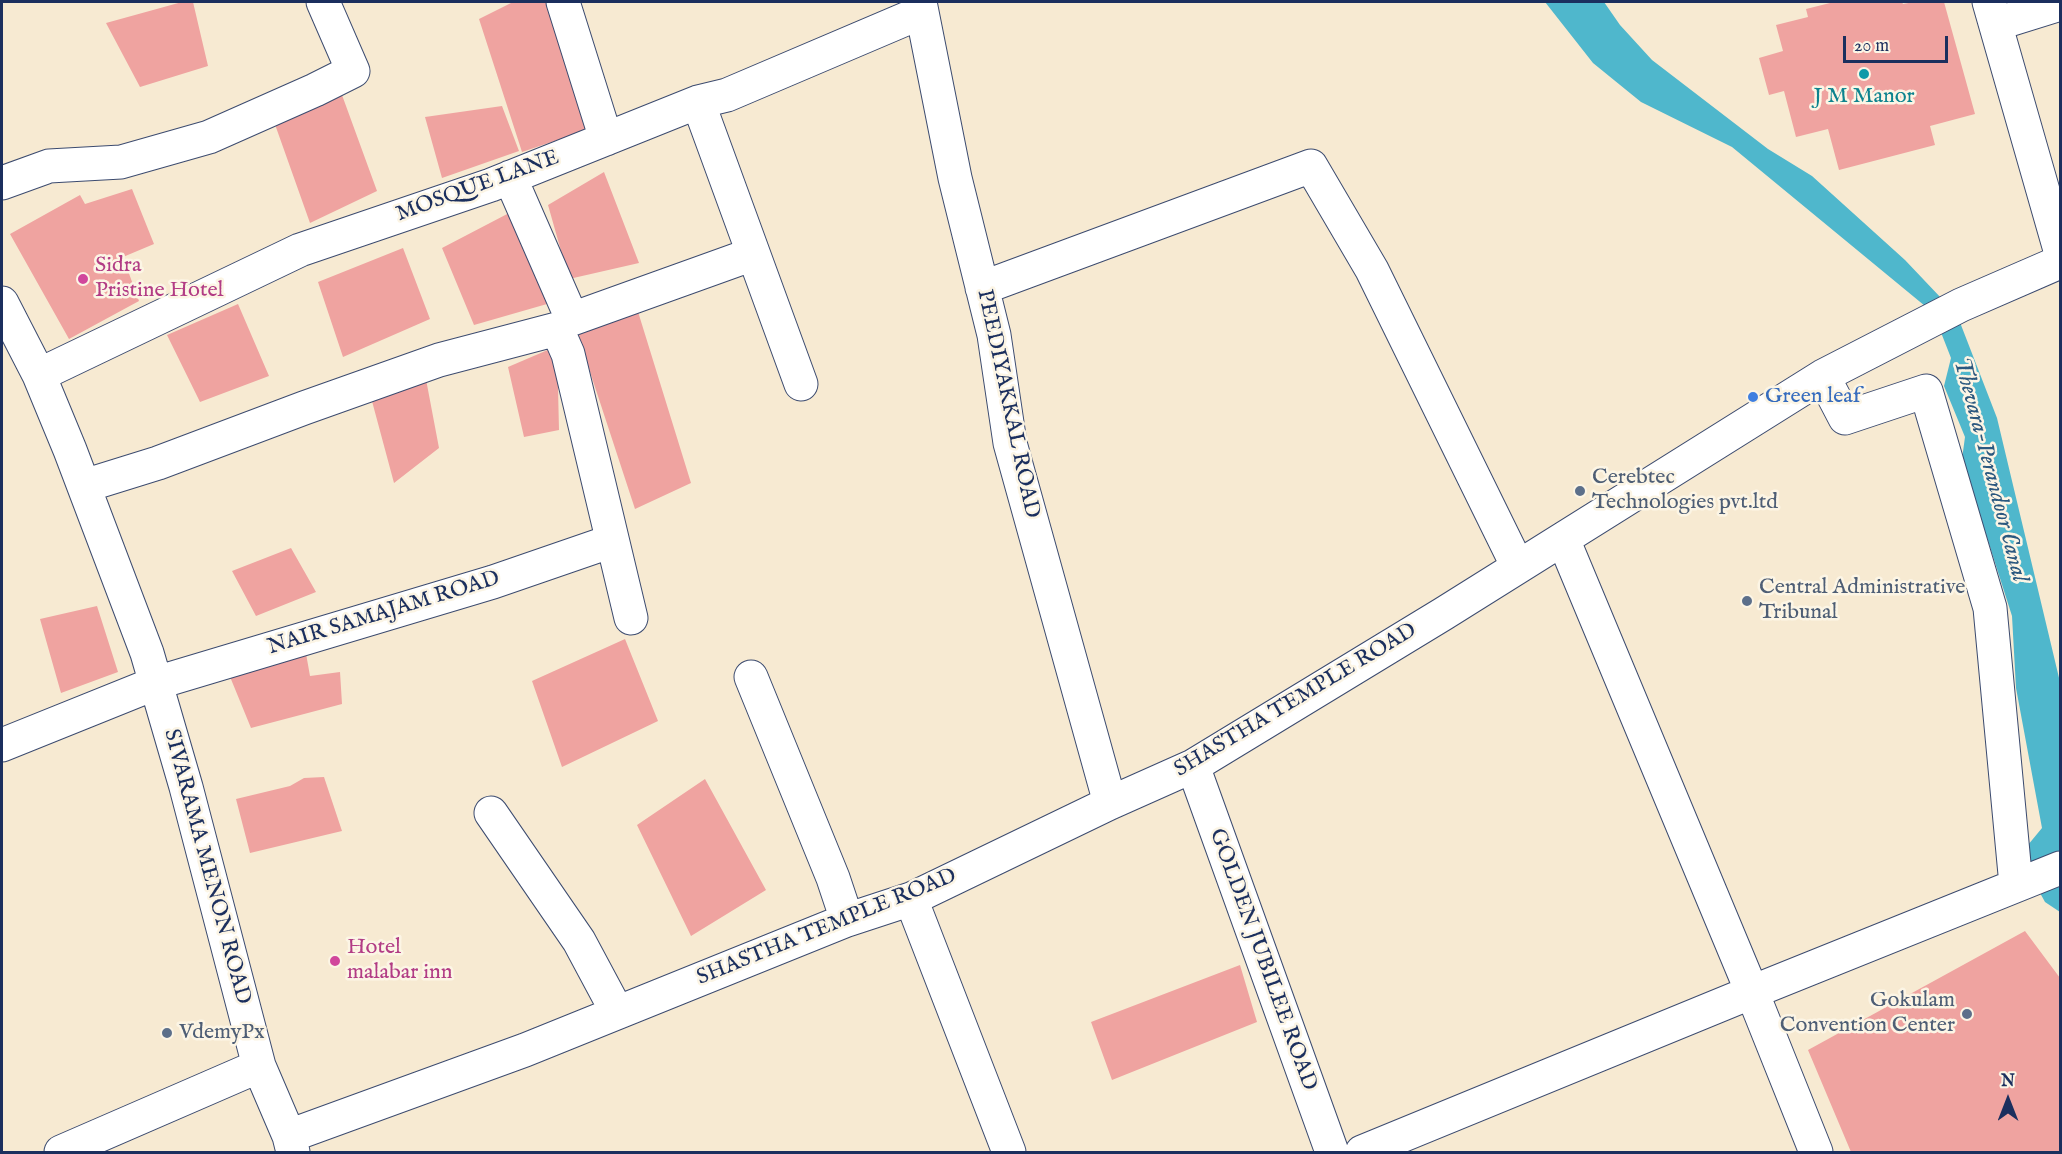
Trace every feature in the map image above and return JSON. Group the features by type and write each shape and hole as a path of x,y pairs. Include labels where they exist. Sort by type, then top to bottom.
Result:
{"street":[{"path":"2,183 50,166 121,162 209,137 353,71 323,2"},
{"path":"563,2 606,139"},
{"path":"2061,4 1993,13 2061,250"},
{"name":"MOSQUE LANE","path":"39,375 300,250 510,177 698,102 727,95 921,7"},
{"name":"PEEDIYAKKAL ROAD","path":"921,7 955,178 994,335 1010,443 1110,803"},
{"path":"698,102 801,384"},
{"path":"982,288 1311,166 1372,270 1518,567"},
{"path":"510,177 572,319 753,254"},
{"name":"SHASTHA TEMPLE ROAD","path":"291,1144 848,920 911,899 1110,803 1193,766 1518,567 1823,376 1961,305 2061,262"},
{"name":"SIVARAMA MENON ROAD","path":"6,321 39,375 147,653 186,787 260,1066 291,1144"},
{"path":"84,486 158,464 304,408 439,360 558,329 568,354 631,618"},
{"path":"1823,376 1845,418 1926,392 1990,608 2023,883"},
{"path":"1563,539 1752,992 1816,1152"},
{"name":"NAIR SAMAJAM ROAD","path":"156,683 493,582 612,541"},
{"path":"751,677 848,920"},
{"path":"2,744 156,683"},
{"name":"GOLDEN JUBILEE ROAD","path":"1193,766 1332,1152"},
{"path":"491,813 579,940 617,1012"},
{"path":"1362,1152 2061,868"},
{"path":"911,899 1009,1152"},
{"path":"62,1152 260,1066"}],"water":[{"name":"Thevara-Perandoor Canal","path":"1545,2 1604,2 1620,25 1652,60 1768,149 1812,176 1905,260 1942,299 1961,325 1997,418 2060,682 2060,912 2045,902 2023,862 2023,851 2042,828 2016,688 2012,616 1962,459 1965,437 1944,386 1951,358 1942,335 1925,306 1732,147 1641,102 1593,63"}],"building":[{"path":"182,2 193,2 208,66 140,87 106,23"},
{"path":"513,2 548,2 590,129 522,152 479,19"},
{"name":"J M Manor","path":"1834,2 1902,2 1903,4 1944,2 1975,114 1930,126 1935,145 1839,170 1828,129 1796,137 1784,91 1769,95 1759,58 1783,51 1776,25 1808,17 1806,9"},
{"path":"342,95 377,191 310,223 272,116"},
{"path":"502,106 519,151 442,178 425,117"},
{"path":"604,172 639,263 569,279 548,205"},
{"name":"Sidra Pristine Hotel","path":"132,189 154,244 123,257 139,301 69,339 10,234 80,195 85,204"},
{"path":"511,212 547,304 474,325 442,248"},
{"path":"403,248 430,319 343,357 318,282"},
{"path":"635,302 691,483 635,509 574,323"},
{"path":"238,304 269,376 200,402 167,335"},
{"path":"557,346 559,430 524,437 508,367"},
{"path":"425,374 439,448 394,483 369,390"},
{"path":"291,548 316,592 256,616 232,571"},
{"path":"97,606 118,672 61,693 40,619"},
{"path":"625,639 658,721 562,767 532,681"},
{"path":"305,648 310,676 340,672 342,704 251,728 226,667"},
{"path":"324,777 342,831 250,853 236,799 290,786 304,778"},
{"path":"705,779 766,890 691,936 637,825"},
{"name":"Gokulam Convention Center","path":"2025,931 2060,978 2060,1152 1851,1152 1808,1050"},
{"path":"1240,965 1257,1022 1112,1080 1091,1022"}],"place":[{"name":"J M Manor","path":"1864,74"},
{"name":"Sidra Pristine Hotel","path":"83,279"},
{"name":"Green leaf","path":"1753,397"},
{"name":"Cerebtec Technologies pvt.ltd","path":"1580,491"},
{"name":"Central Administrative Tribunal","path":"1747,601"},
{"name":"Hotel malabar inn","path":"335,961"},
{"name":"Gokulam Convention Center","path":"1967,1014"},
{"name":"VdemyPx","path":"167,1033"}]}
